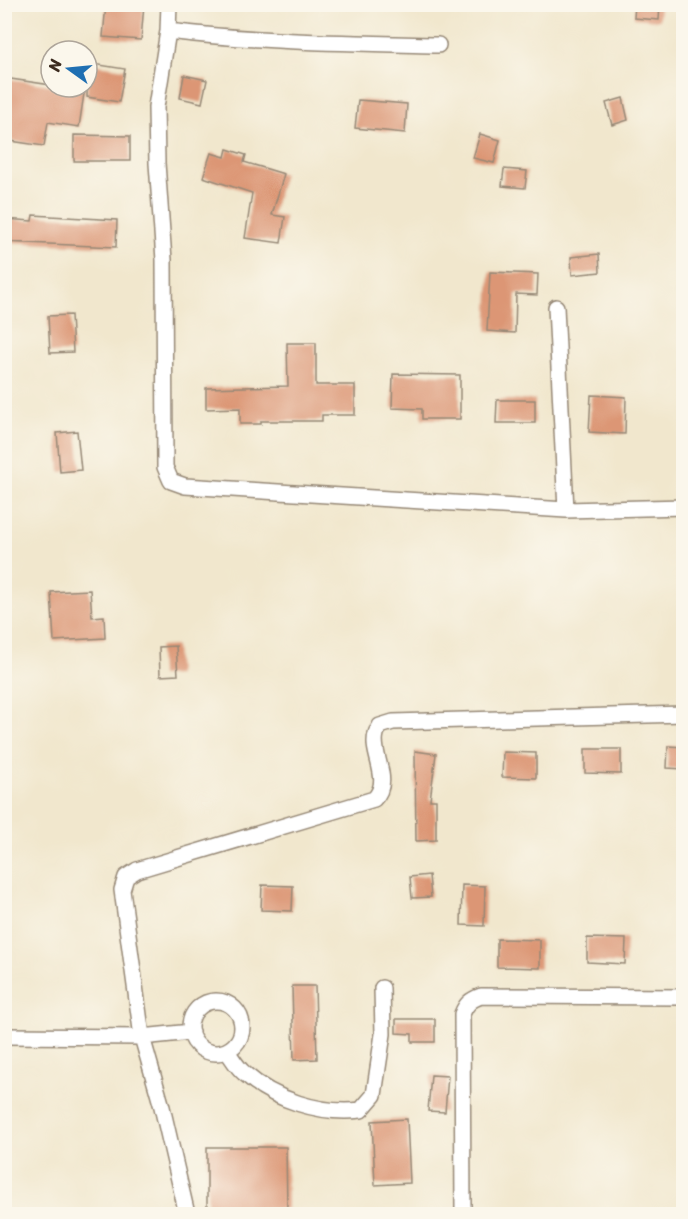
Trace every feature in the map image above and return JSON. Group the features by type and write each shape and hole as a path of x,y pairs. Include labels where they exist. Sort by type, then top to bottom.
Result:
{"street":[{"path":"169,4 168,31 156,107 157,163 164,260 165,467 171,481 185,486 566,510 684,507"},
{"path":"168,31 214,37 438,45"},
{"path":"556,307 566,510"},
{"path":"187,1215 162,1107 142,1038 122,890 126,877 137,870 374,799 381,793 382,783 375,735 380,726 393,722 684,714"},
{"path":"226,1051 242,1071 265,1089 321,1110 344,1112 362,1110 374,1095 384,1034 382,988"},
{"path":"463,1215 462,1014 472,999 481,996 684,997"},
{"path":"212,1001 223,1002 232,1007 239,1015 242,1025 241,1035 235,1044 226,1051 215,1053 204,1050 195,1043 191,1032 191,1022 195,1012 212,1001"},
{"path":"4,1036 142,1038 191,1032"}],"building":[{"path":"106,4 144,4 141,40 103,37"},
{"path":"635,4 660,4 659,20 634,18"},
{"path":"99,65 125,69 119,102 99,99"},
{"path":"184,75 207,80 202,103 180,98"},
{"path":"4,78 39,83 39,99 83,99 79,127 48,122 44,146 4,140"},
{"path":"623,98 628,120 612,125 606,103"},
{"path":"358,100 407,104 405,133 355,128"},
{"path":"480,134 500,140 494,163 473,158"},
{"path":"74,135 130,136 130,161 74,161"},
{"path":"227,149 246,155 244,162 284,174 272,215 285,217 281,243 245,238 252,193 203,177 211,153 225,157"},
{"path":"504,169 527,171 525,188 502,186"},
{"path":"33,215 117,220 116,247 4,242 4,219 32,221"},
{"path":"599,254 600,272 572,275 571,257"},
{"path":"490,272 538,274 537,295 516,294 515,333 487,331"},
{"path":"71,315 73,352 50,353 48,316"},
{"path":"287,343 316,343 316,385 355,385 355,415 322,415 322,421 261,421 261,424 240,424 240,408 206,409 206,388 288,386"},
{"path":"393,374 460,375 460,419 422,419 422,409 392,408"},
{"path":"591,395 626,397 625,434 589,432"},
{"path":"497,400 535,400 535,423 496,423"},
{"path":"77,431 81,470 60,472 57,433"},
{"path":"90,590 92,617 104,616 105,638 54,641 51,592"},
{"path":"176,646 178,675 160,676 159,647"},
{"path":"668,746 684,747 684,769 667,768"},
{"path":"585,749 621,749 621,774 585,773"},
{"path":"415,751 436,754 430,800 436,800 436,840 416,841"},
{"path":"503,752 536,753 536,778 502,777"},
{"path":"429,875 431,897 412,898 410,877"},
{"path":"262,885 293,886 292,911 261,910"},
{"path":"462,885 485,886 484,926 461,925"},
{"path":"587,938 626,939 625,964 587,962"},
{"path":"497,939 540,940 540,968 497,967"},
{"path":"292,986 315,986 317,1059 294,1060"},
{"path":"396,1019 435,1019 435,1042 412,1042 412,1034 396,1033"},
{"path":"431,1075 448,1076 445,1112 428,1111"},
{"path":"407,1119 410,1183 375,1185 372,1121"},
{"path":"207,1147 286,1147 287,1209 207,1210"}]}
